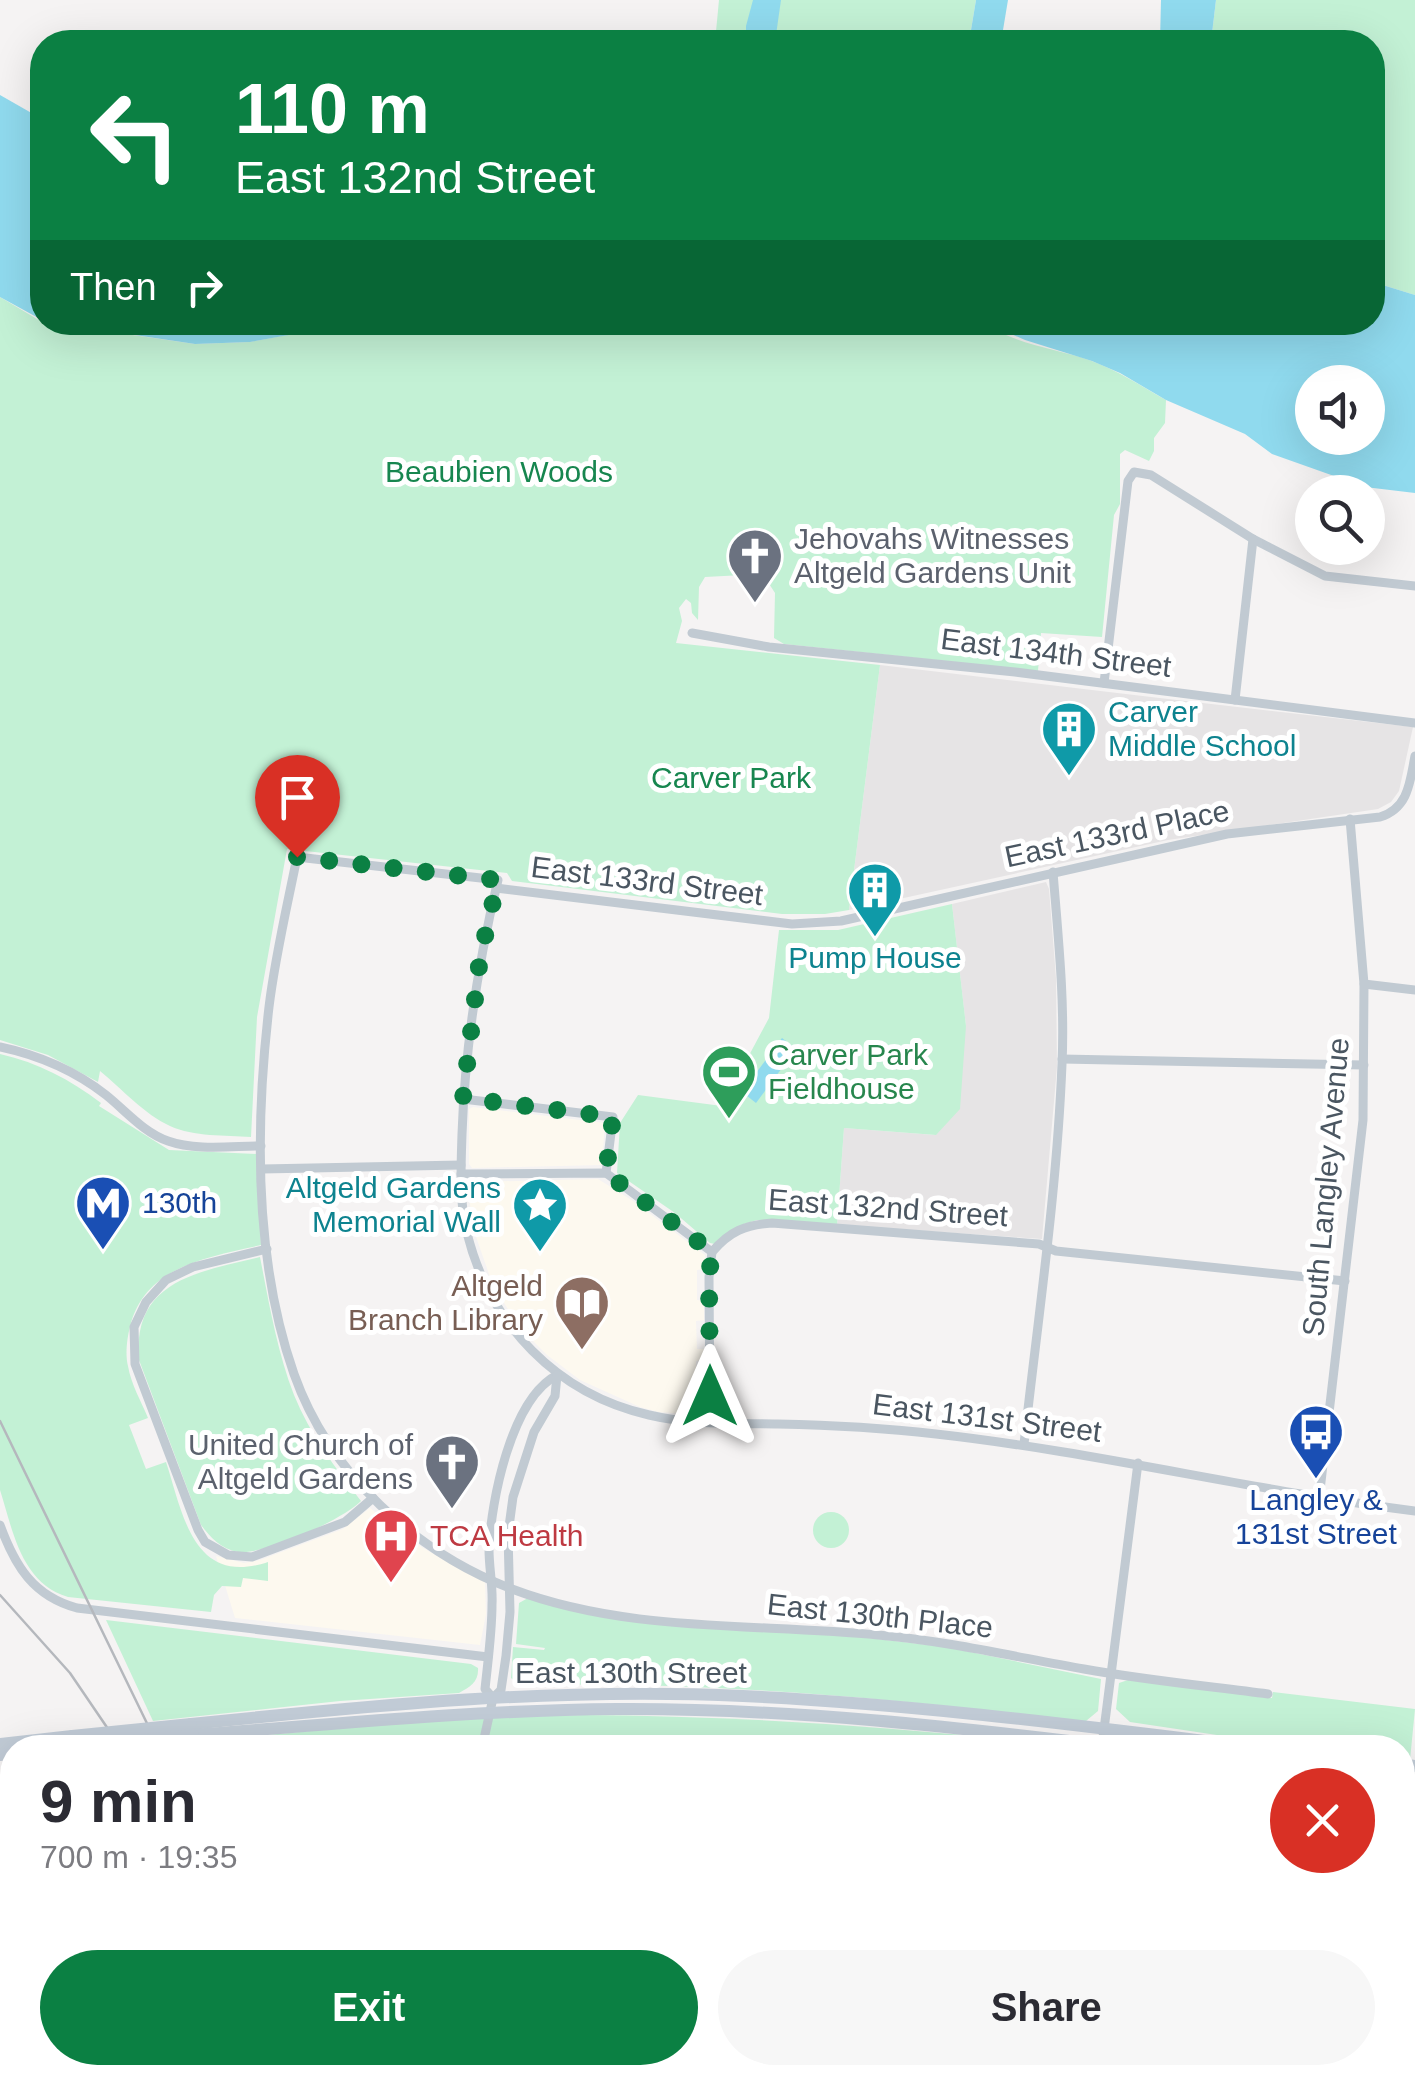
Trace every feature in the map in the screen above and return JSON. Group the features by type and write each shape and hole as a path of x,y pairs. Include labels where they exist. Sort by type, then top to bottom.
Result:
{"main road":[{"name":"East 130th Street","path":"144,1735 408,1702 591,1694 740,1696 868,1704 1159,1735"},
{"name":"East 130th Street","path":"192,1729 620,1709 864,1719 1016,1735"}],"street":[{"path":"1104,683 1128,481 1134,472 1151,474 1253,539 1325,576 1415,586"},
{"path":"1235,700 1253,539"},
{"name":"East 134th Street","path":"692,634 787,649 1104,683 1415,723"},
{"name":"East 133rd Place","path":"792,924 841,921 1227,834 1380,817 1395,811 1408,788 1415,756"},
{"name":"South Langley Avenue","path":"1320,1499 1362,1120 1364,984 1350,819"},
{"name":"East 133rd Street","path":"297,857 792,924"},
{"name":"East 130th Place","path":"297,857 268,1012 261,1146 267,1249 295,1376 334,1449 373,1498 433,1548 491,1579 510,1588 589,1608 672,1622 917,1639 1110,1673 1268,1694"},
{"path":"1024,1444 1058,1140 1062,1059 1053,872"},
{"name":"East 131st Street","path":"496,884 480,958 463,1098 461,1170 466,1232 486,1284 515,1329 557,1375 577,1389 629,1410 674,1420 870,1428 1024,1444 1320,1499 1415,1511"},
{"path":"1364,984 1415,990"},
{"path":"0,1047 38,1058 79,1077 141,1126 167,1141 195,1146 261,1146"},
{"path":"1062,1059 1364,1064"},
{"path":"463,1098 613,1117 606,1173"},
{"path":"262,1169 606,1173 712,1252 710,1422"},
{"name":"East 132nd Street","path":"712,1252 748,1224 772,1223 1047,1247 1056,1252 1345,1281"},
{"path":"267,1249 178,1273 156,1289 139,1313 132,1338 136,1364 198,1530 205,1542 228,1555 252,1557 345,1522 373,1498"},
{"path":"493,1698 485,1688 494,1508 507,1455 534,1396 542,1383 557,1375"},
{"path":"486,1735 493,1698 501,1690 513,1497 534,1432 555,1396 557,1375"},
{"path":"1103,1735 1138,1463"},
{"name":"East 130th Street","path":"0,1526 17,1565 38,1590 77,1608 488,1657"}],"shaded area":[{"path":"880,665 1413,727 1399,791 1391,802 1378,809 1168,840 849,910"},
{"path":"1046,882 1056,978 1057,1067 1042,1239 837,1225 844,1128 935,1135 966,1026 952,904"},
{"path":"469,1109 605,1123 602,1165 472,1168"},
{"path":"598,1179 705,1255 705,1269 697,1270 697,1300 704,1301 704,1320 696,1321 697,1349 704,1349 704,1360 696,1361 696,1386 703,1387 703,1414 640,1407 580,1380 517,1325 491,1280 473,1228 468,1189 473,1182"},
{"path":"370,1508 423,1548 485,1582 486,1614 480,1645 235,1618 216,1556 244,1563 260,1560 343,1529"}],"green space":[{"path":"719,0 976,0 971,30 716,30"},
{"path":"1216,0 1415,0 1415,295 1385,286 1385,30 1212,30"},
{"path":"0,297 30,315 30,335 132,335 195,344 250,342 287,335 1007,335 1109,368 1166,400 1165,423 1154,438 1149,461 1125,450 1120,454 1120,504 1114,515 1102,637 1041,633 1038,671 784,644 774,638 775,593 766,579 743,575 705,577 699,587 698,620 686,599 679,608 682,621 676,643 880,665 849,910 782,914 512,881 507,873 287,849 257,1017 251,1137 179,1130 142,1108 100,1071 98,1082 48,1055 0,1040"},
{"path":"952,904 966,1026 960,1109 936,1135 844,1128 837,1225 757,1220 715,1244 710,1243 617,1173 620,1123 638,1095 722,1106 769,1018 779,930 838,930"},
{"path":"0,1054 65,1079 101,1103 99,1106 169,1150 257,1154 261,1245 200,1260 164,1277 138,1306 127,1341 129,1373 148,1418 129,1425 146,1469 166,1462 186,1523 207,1555 223,1564 243,1567 268,1562 268,1581 243,1578 241,1587 222,1586 214,1595 211,1612 68,1597 39,1580 21,1554 0,1490"},
{"path":"260,1257 278,1344 294,1395 324,1450 361,1501 303,1535 266,1548 238,1552 217,1542 201,1525 139,1360 140,1333 146,1312 174,1284 214,1268"},
{"path":"831,1512 844,1517 849,1530 844,1543 831,1548 818,1543 813,1530 818,1517"},
{"path":"528,1598 663,1625 860,1637 946,1647 1101,1679 1098,1711 1086,1721 1078,1721 800,1693 520,1685 511,1678 513,1647 545,1648 516,1644 519,1603"},
{"path":"106,1620 471,1664 478,1668 478,1673 473,1684 459,1693 153,1721"},
{"path":"1128,1680 1272,1698 1273,1692 1415,1709 1412,1735 1216,1735 1130,1722 1116,1709 1119,1683"},
{"path":"447,1718 707,1718 961,1735 267,1735"}],"water":[{"path":"753,0 781,0 777,30 746,30"},
{"path":"976,0 1008,0 1003,30 971,30"},
{"path":"1161,0 1216,0 1212,30 1160,30"},
{"path":"0,95 30,112 30,313 0,297"},
{"path":"1385,286 1415,295 1415,493 1385,489 1385,475 1331,475 1272,454 1245,434 1166,400 1092,361 1014,335 1385,335"},
{"path":"135,335 289,335 250,342 195,344"},
{"path":"782,1038 796,1049 756,1103 742,1092"}],"railway":[{"path":"0,1421 153,1735"},
{"path":"0,1595 70,1673 112,1735"}],"place":[{"name":"Jehovahs Witnesses Altgeld Gardens Unit","path":"755,605"},
{"name":"Carver Middle School","path":"1069,778"},
{"name":"Pump House","path":"875,939"},
{"name":"Carver Park Fieldhouse","path":"729,1121"},
{"name":"130th","path":"103,1252"},
{"name":"Altgeld Gardens Memorial Wall","path":"540,1254"},
{"name":"Altgeld Branch Library","path":"582,1352"},
{"name":"Langley & 131st Street","path":"1316,1481"},
{"name":"United Church of Altgeld Gardens","path":"452,1511"},
{"name":"TCA Health","path":"391,1585"}],"route":[{"path":"297,857 498,880 480,958 463,1098 613,1117 606,1173 712,1252 710,1396"}],"park label":[{"name":"Beaubien Woods","path":"499,472"},
{"name":"Carver Park","path":"731,778"}]}
